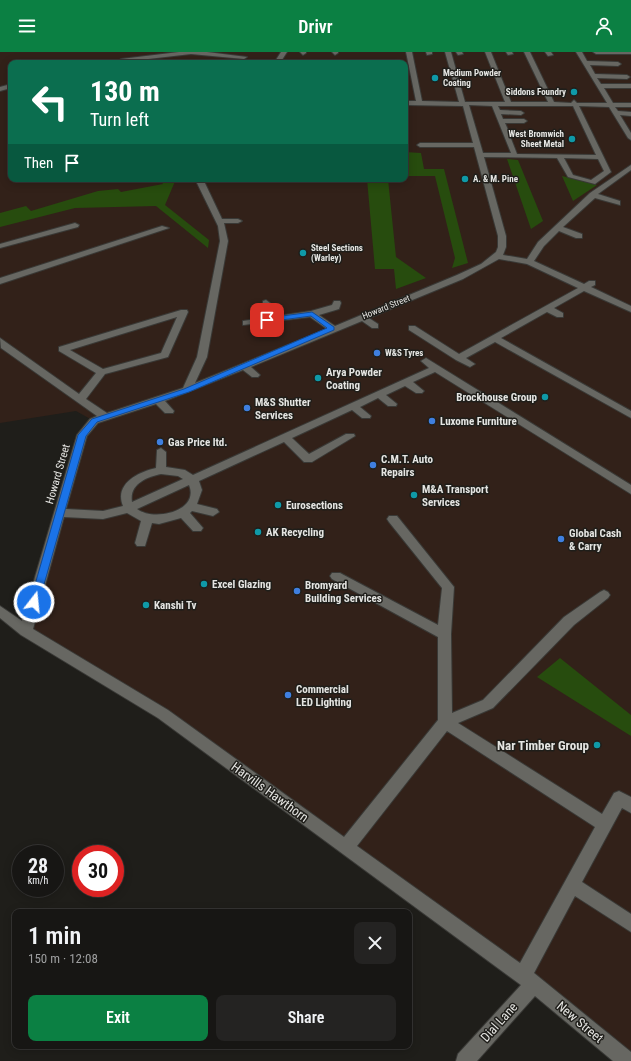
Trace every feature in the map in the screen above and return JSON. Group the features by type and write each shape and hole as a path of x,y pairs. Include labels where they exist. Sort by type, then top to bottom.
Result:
{"street":[{"path":"189,52 244,57"},
{"path":"129,60 192,52"},
{"path":"242,60 248,52"},
{"path":"409,52 420,104"},
{"path":"448,52 465,104 482,167 496,201 503,225 502,250 497,256 529,262 589,285 631,309"},
{"path":"488,52 509,104"},
{"path":"527,52 552,104"},
{"path":"580,52 610,105 620,117 631,138"},
{"path":"596,52 629,52"},
{"path":"161,56 167,60"},
{"path":"585,62 617,62"},
{"path":"592,74 626,75"},
{"path":"455,77 462,76"},
{"path":"599,86 631,86"},
{"path":"408,103 575,103 631,105"},
{"path":"558,156 570,176 592,182 608,172 584,130 575,103"},
{"path":"494,104 515,156"},
{"path":"498,112 521,113"},
{"path":"620,117 631,114"},
{"path":"501,121 524,121"},
{"path":"506,134 529,133"},
{"path":"420,144 477,145"},
{"path":"430,145 432,153"},
{"path":"479,155 536,158 558,156 600,157"},
{"path":"529,262 541,244 558,228 594,195 631,167"},
{"path":"187,390 202,357 224,241 219,222 200,182"},
{"path":"594,195 617,203"},
{"path":"605,199 614,195"},
{"path":"219,222 238,221"},
{"path":"0,246 75,225"},
{"path":"0,281 165,228"},
{"path":"558,228 579,236"},
{"name":"Howard Street","path":"26,631 82,435 94,421 187,390 332,328 460,277 489,262 497,256"},
{"path":"459,358 589,285"},
{"path":"266,303 267,320"},
{"path":"246,323 312,314 336,307 337,303"},
{"path":"547,308 560,315"},
{"path":"80,400 102,372 165,355 184,312 62,349 102,372"},
{"path":"312,314 332,328"},
{"path":"362,317 375,326"},
{"path":"412,328 470,364"},
{"path":"495,338 631,415"},
{"path":"1,345 105,417"},
{"path":"426,361 631,490"},
{"path":"244,366 255,375"},
{"path":"60,513 103,515 128,509 192,480 232,467 249,459 284,437 436,368"},
{"path":"406,382 419,391"},
{"path":"379,394 392,404"},
{"path":"158,400 169,411"},
{"path":"353,406 366,416"},
{"path":"324,407 334,414"},
{"path":"302,416 311,425"},
{"path":"284,437 308,459 350,436"},
{"path":"161,452 161,470"},
{"path":"161,470 172,470 182,473 192,480 196,484 198,491 196,499 187,510 172,518 159,520 146,519 136,515 128,509 125,501 126,492 131,484 139,477 161,470"},
{"path":"187,510 213,512"},
{"path":"187,510 197,528"},
{"path":"142,543 146,519"},
{"path":"393,519 448,587 444,634 446,722"},
{"path":"336,576 444,634"},
{"path":"346,847 446,722 488,704 568,621 604,595"},
{"name":"Harvills Hawthorn","path":"0,611 26,631 163,714 528,980"},
{"path":"446,722 604,824"},
{"name":"Dial Lane","path":"465,1061 528,980 572,885 619,798 631,806"},
{"path":"572,885 631,924"},
{"name":"New Street","path":"528,980 627,1061"}],"shaded area":[{"path":"0,52 631,52 631,1061 163,714 26,631 82,435 94,421 76,411 0,423"}],"green space":[{"path":"408,152 421,153 424,169 444,169 468,263 452,268 455,258 435,176 408,176"},
{"path":"507,159 518,160 543,221 531,229"},
{"path":"562,176 597,185 573,201"},
{"path":"162,182 175,182 165,205 209,240 208,248 156,206 75,208 0,227 0,213 26,206 31,211 98,191 118,189 121,192 163,184"},
{"path":"367,182 388,182 396,257 426,278 396,289 394,269 375,269"},
{"path":"560,658 631,715 631,736 537,677"}],"place":[{"name":"Medium Powder Coating","path":"435,78"},
{"name":"Siddons Foundry","path":"574,92"},
{"name":"West Bromwich Sheet Metal","path":"572,139"},
{"name":"A. & M. Pine","path":"465,179"},
{"name":"Steel Sections (Warley)","path":"303,253"},
{"name":"W&S Tyres","path":"377,353"},
{"name":"Arya Powder Coating","path":"318,378"},
{"name":"Brockhouse Group","path":"545,397"},
{"name":"M&S Shutter Services","path":"247,408"},
{"name":"Luxome Furniture","path":"432,421"},
{"name":"Gas Price ltd.","path":"160,442"},
{"name":"C.M.T. Auto Repairs","path":"373,465"},
{"name":"M&A Transport Services","path":"414,495"},
{"name":"Eurosections","path":"278,505"},
{"name":"AK Recycling","path":"258,532"},
{"name":"Global Cash & Carry","path":"561,539"},
{"name":"Excel Glazing","path":"204,584"},
{"name":"Bromyard Building Services","path":"297,591"},
{"name":"Kanshi Tv","path":"146,605"},
{"name":"Commercial LED Lighting","path":"288,695"},
{"name":"Nar Timber Group","path":"597,745"}],"route":[{"path":"34,602 82,435 94,421 187,390 332,328 312,314 267,320"}]}
